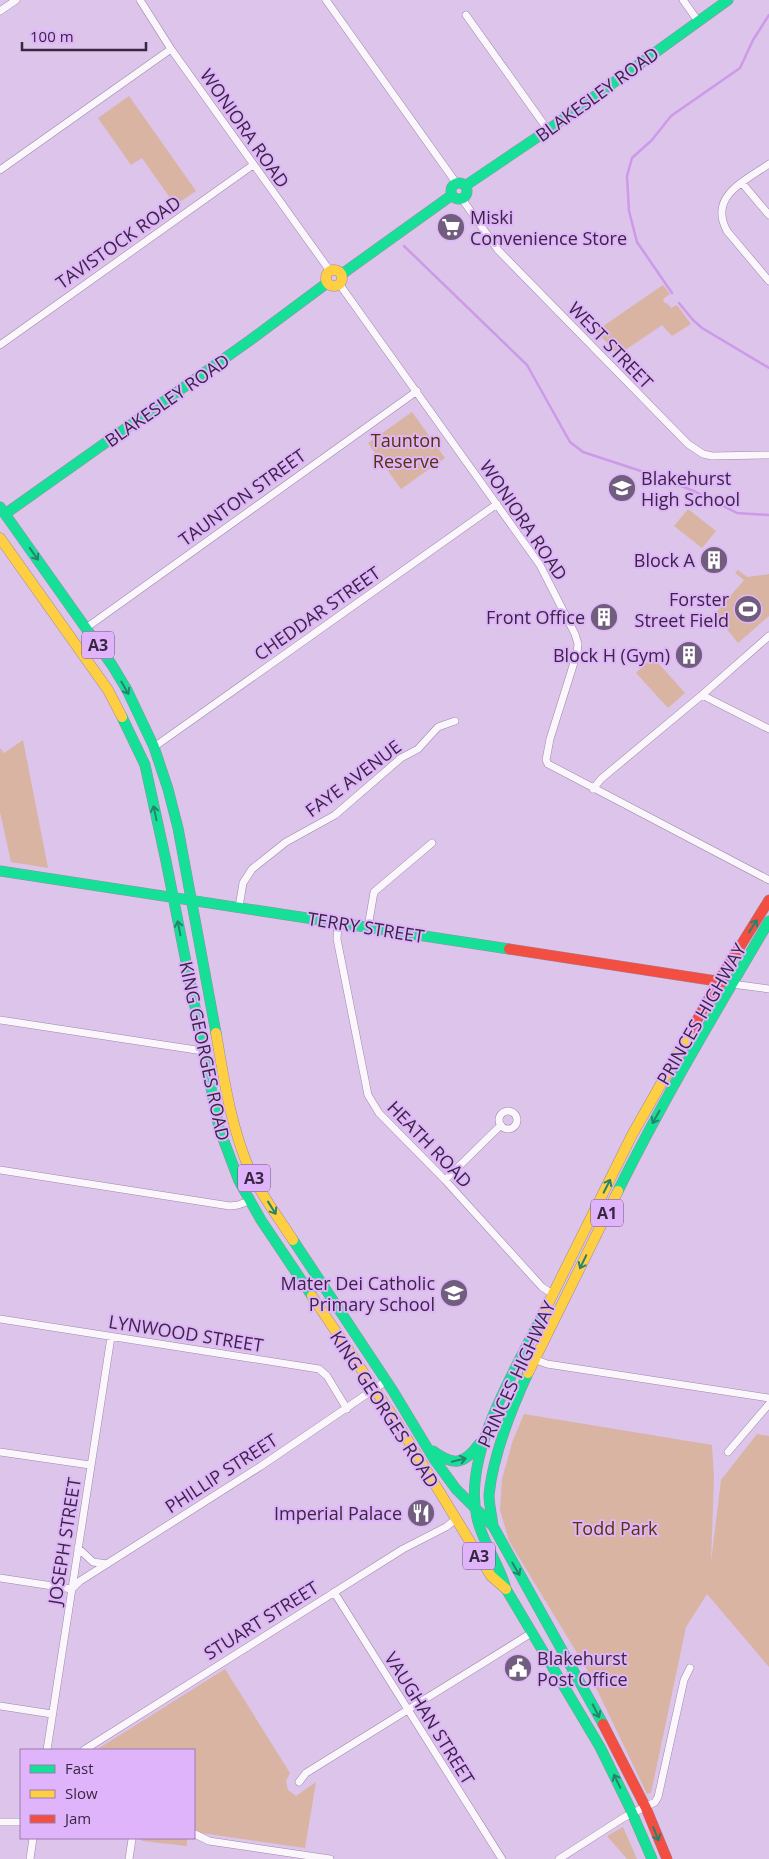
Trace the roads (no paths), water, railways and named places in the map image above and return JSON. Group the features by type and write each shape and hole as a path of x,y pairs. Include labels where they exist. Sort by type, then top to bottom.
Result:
{"main road":[{"name":"BLAKESLEY ROAD","path":"461,185 548,130 728,0"},
{"path":"341,280 338,271 330,271 326,275 327,283 333,287 457,197 467,193 461,185"},
{"name":"BLAKESLEY ROAD","path":"2,512 249,341 327,283"},
{"path":"2,512 4,529 18,549 19,563"},
{"name":"KING GEORGES ROAD","path":"2,512 86,628 127,690 154,747 178,828 229,1106 245,1157 256,1181 456,1489 493,1526"},
{"name":"KING GEORGES ROAD","path":"0,538 108,690 138,746 150,785 219,1128 233,1167 249,1201 398,1424 491,1576 506,1589"},
{"name":"TERRY STREET","path":"0,871 732,984"},
{"name":"PRINCES HIGHWAY","path":"652,1859 633,1814 600,1747 506,1589 501,1569 481,1533 474,1506 473,1486 476,1463 485,1434 632,1135 718,982 769,900"},
{"name":"PRINCES HIGHWAY","path":"667,1859 646,1808 589,1697 498,1539 493,1526 489,1496 508,1418 534,1359 643,1140 769,921"},
{"path":"426,1445 444,1461 456,1462 468,1458 485,1434"},
{"path":"456,1519 489,1496"}],"street":[{"path":"0,11 16,0"},
{"name":"WONIORA ROAD","path":"140,0 171,49 330,271"},
{"path":"326,0 461,185"},
{"path":"683,0 698,21"},
{"path":"466,15 548,130"},
{"path":"0,170 171,49"},
{"path":"769,164 732,190 724,201 722,212 727,231 769,281"},
{"name":"TAVISTOCK ROAD","path":"0,345 253,165"},
{"path":"742,183 769,215"},
{"name":"WEST STREET","path":"457,197 498,250 688,444 703,454 712,456 769,455"},
{"name":"WONIORA ROAD","path":"341,280 416,391 540,565 577,639 577,653 550,739 546,760 552,767 769,880"},
{"name":"TAUNTON STREET","path":"86,628 416,391"},
{"name":"CHEDDAR STREET","path":"154,747 497,504"},
{"path":"593,789 601,779 702,695 769,636"},
{"path":"702,695 769,729"},
{"name":"FAYE AVENUE","path":"239,907 243,883 252,869 286,842 336,814 401,758 418,749 438,727 455,721"},
{"path":"368,927 374,892 432,843"},
{"name":"HEATH ROAD","path":"338,923 337,939 371,1102 379,1113 445,1180 542,1287 564,1300"},
{"path":"732,984 769,989"},
{"path":"0,1020 203,1051"},
{"path":"445,1180 501,1125"},
{"path":"0,1170 230,1206 249,1201"},
{"name":"LYNWOOD STREET","path":"0,1319 319,1370 327,1376 346,1409"},
{"name":"JOSEPH STREET","path":"47,1749 90,1465 112,1337"},
{"path":"534,1359 547,1364 769,1398"},
{"name":"PHILLIP STREET","path":"72,1589 80,1581 261,1466 386,1381"},
{"path":"728,1452 769,1404"},
{"path":"0,1452 90,1465"},
{"name":"STUART STREET","path":"86,1749 403,1548 446,1527 456,1519"},
{"path":"78,1548 94,1562 107,1564"},
{"path":"0,1578 72,1589"},
{"name":"VAUGHAN STREET","path":"334,1592 502,1859"},
{"path":"299,1782 306,1773 533,1632"},
{"path":"559,1859 623,1818 655,1802 658,1797 684,1680 690,1668"},
{"path":"0,1706 52,1714"},
{"path":"0,1822 20,1822"},
{"path":"195,1834 209,1841 295,1856 330,1859"},
{"path":"30,1859 33,1839"},
{"path":"129,1859 132,1839"}],"waterway":[{"path":"672,293 637,242 629,211 627,176 632,158 652,140 671,116 740,68 753,40 769,15"},
{"path":"404,246 527,365 570,442 583,452 653,475 694,491 737,513 769,515"},
{"path":"679,303 702,328 769,368"}],"place":[{"name":"Miski Convenience Store","path":"451,227"},
{"name":"Blakehurst High School","path":"622,488"},
{"name":"Block A","path":"714,560"},
{"name":"Forster Street Field","path":"748,609"},
{"name":"Front Office","path":"604,617"},
{"name":"Block H (Gym)","path":"689,655"},
{"name":"Mater Dei Catholic Primary School","path":"454,1293"},
{"name":"Imperial Palace","path":"421,1513"},
{"name":"Blakehurst Post Office","path":"518,1668"}],"park label":[{"name":"Taunton Reserve","path":"406,450"},
{"name":"Todd Park","path":"615,1528"}]}
